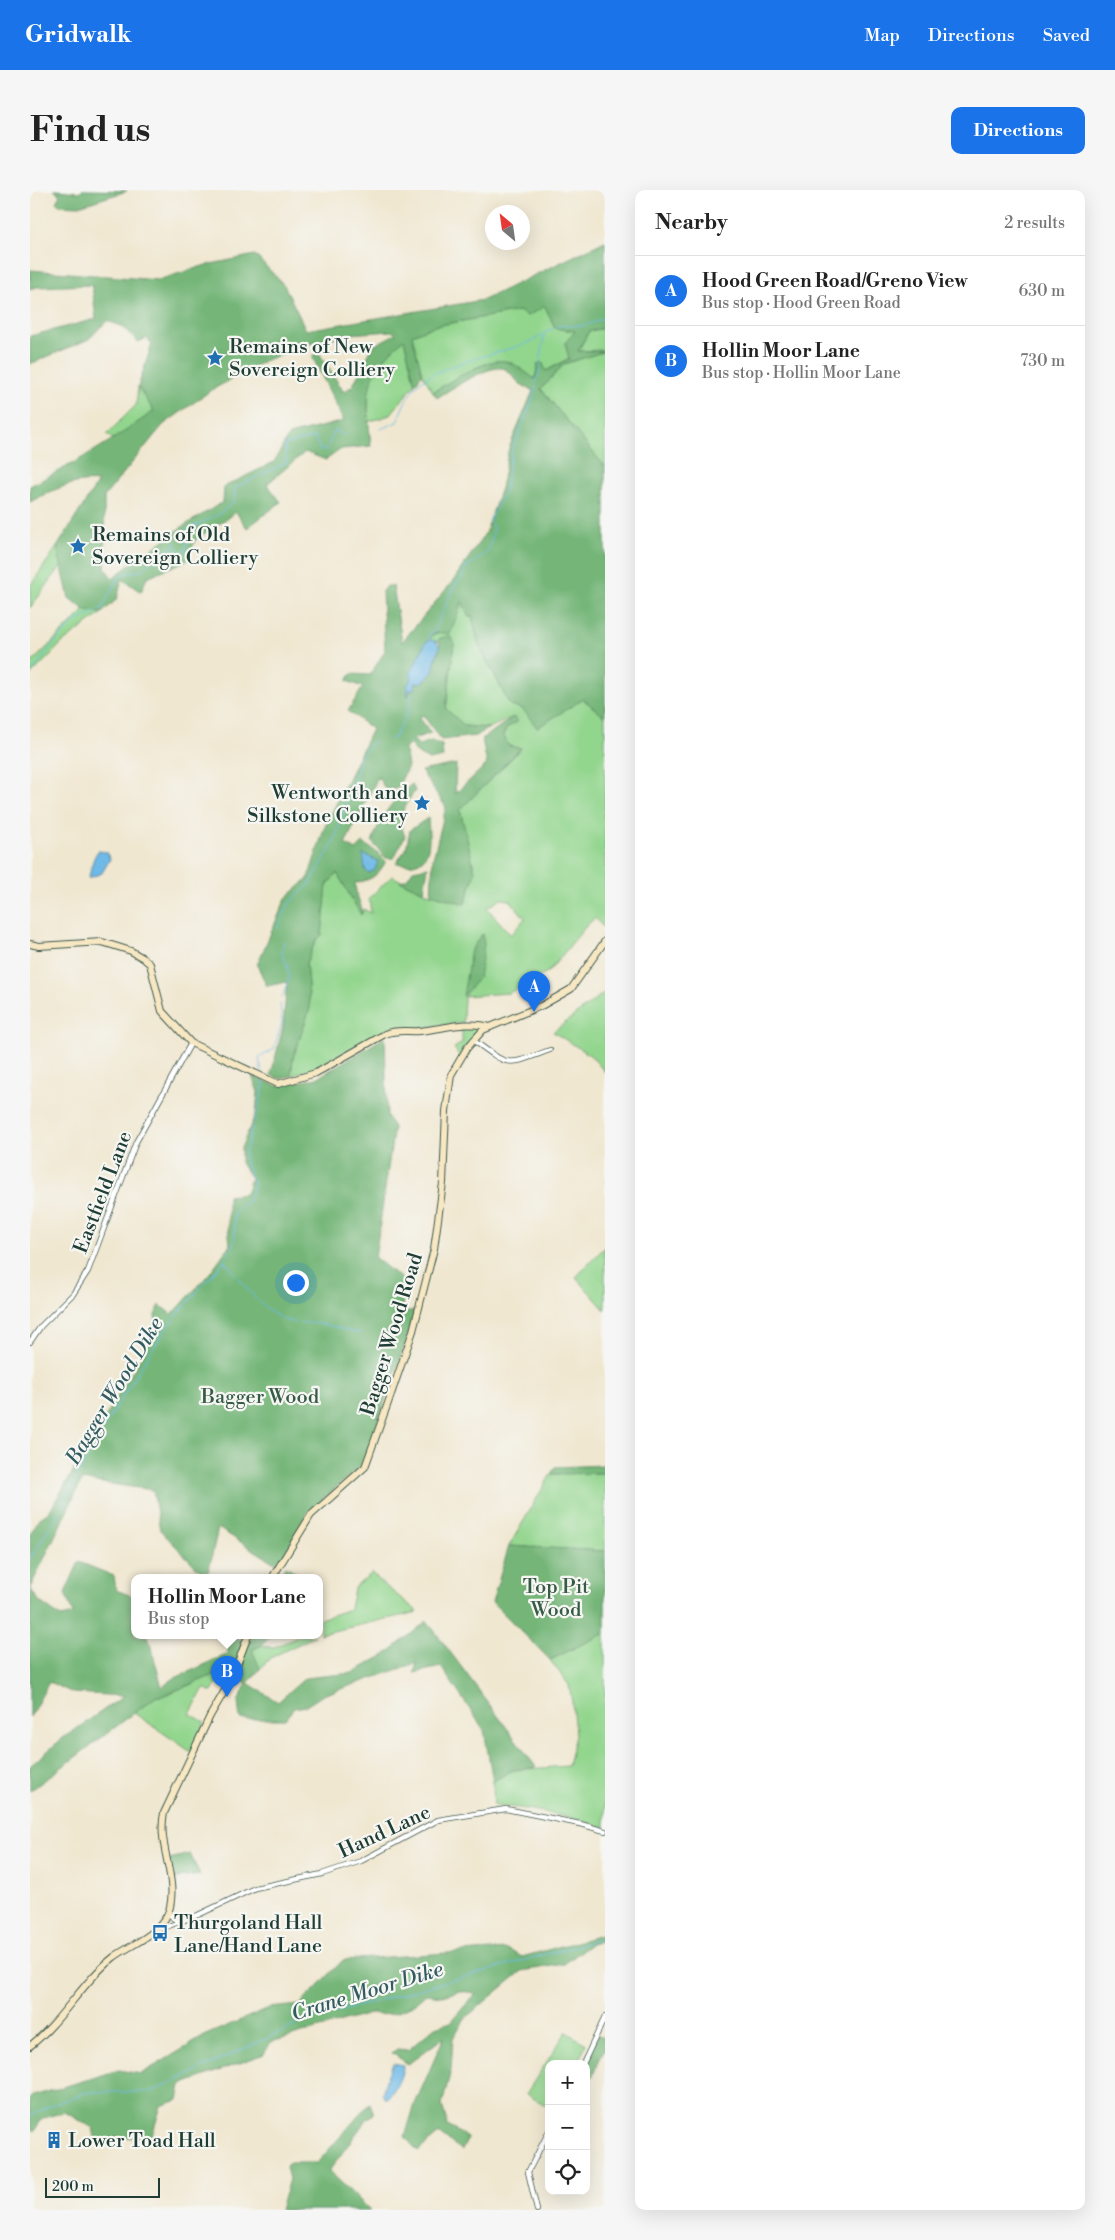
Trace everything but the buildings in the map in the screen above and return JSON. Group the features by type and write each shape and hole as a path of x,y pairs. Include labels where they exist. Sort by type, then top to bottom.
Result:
{"street":[{"path":"30,944 40,946 102,942 131,951 150,964 162,1011 191,1043 278,1084 316,1074 395,1030 413,1031 468,1024 490,1027 537,1008 571,989 605,941"},
{"name":"Bagger Wood Road","path":"274,1574 311,1514 365,1467 413,1331 432,1258 443,1183 449,1082 466,1048 490,1027"},
{"path":"473,1040 505,1062 520,1061 550,1050"},
{"name":"Eastfield Lane","path":"30,1342 41,1326 73,1294 88,1271 136,1142 191,1043"},
{"path":"30,2046 100,1970 114,1957 154,1932 166,1917 170,1906 170,1879 162,1830 164,1813 210,1716 231,1680 247,1639"},
{"name":"Hand Lane","path":"154,1932 213,1908 255,1888 342,1868 362,1861 432,1822 465,1814 506,1809 605,1831"},
{"path":"168,1912 172,1918 180,1922"},
{"path":"585,2060 605,2017"},
{"path":"537,2210 528,2172 545,2139"}],"green space":[{"path":"54,190 79,192 82,190 127,191 79,206 59,205 56,202 60,195"},
{"path":"605,241 605,328 589,331 578,351 605,351 564,364 541,389 605,467 605,717 583,699 537,728 523,709 510,705 479,646 472,616 469,617 462,602 450,634 436,633 424,645 416,662 408,696 410,689 415,689 415,683 425,680 433,672 439,652 440,638 450,636 454,643 446,709 465,726 489,728 476,736 441,740 423,715 419,717 431,733 413,739 419,745 431,741 442,745 443,757 429,760 418,754 410,744 405,749 408,766 398,787 386,790 378,777 345,844 356,850 363,843 386,861 374,876 355,883 362,911 361,915 337,873 327,885 322,935 316,940 306,963 310,1008 293,1058 291,1076 280,1079 271,1075 283,1027 287,982 267,986 257,965 286,898 308,879 324,829 372,729 348,711 363,687 347,681 351,674 370,675 385,651 382,591 387,586 393,586 402,642 453,581 486,532 501,488 509,448 533,391 519,383 507,370 499,368 481,373 437,398 433,392 468,372 498,361 513,364 535,379 538,364 542,362 546,371 569,359 565,343 575,331 555,328 545,306 528,316 519,311 434,326 412,335 422,374 415,384 404,339 380,364 370,387 368,413 371,446 341,449 326,460 305,452 267,484 281,502 247,528 236,512 195,540 188,560 147,577 141,592 122,579 117,599 102,613 85,610 69,598 57,547 98,482 71,484 30,502 30,486 94,451 154,411 138,387 152,344 147,338 138,342 122,326 107,321 89,339 30,364 30,336 96,319 92,285 37,287 30,289 30,270 158,280 206,265 255,255 284,285 306,330 483,300","holes":["392,331 395,334 373,346 353,385 344,392 319,353 312,356 344,421 289,435 274,462 224,487 223,502 182,527 112,578 105,568 104,497 163,425 210,391 266,360 312,343 348,334"]},
{"path":"545,306 555,328 575,331 569,358 546,371 542,362 538,364 535,379 509,362 498,361 489,363 468,372 433,392 422,374 412,335 434,326 519,311 528,316"},
{"path":"605,328 605,350 578,351 589,331"},
{"path":"404,339 415,384 390,415 368,422 368,386 384,356"},
{"path":"605,351 605,467 541,389 564,364"},
{"path":"138,387 154,411 114,440 107,434 136,405"},
{"path":"57,547 62,565 30,608 30,586"},
{"path":"462,602 472,615 479,646 510,705 523,709 537,727 583,699 605,717 605,811 603,815 605,821 605,925 603,927 595,918 549,971 509,993 464,996 463,1023 414,1028 399,1026 383,1031 319,1066 291,1076 293,1058 310,1008 306,963 316,940 322,934 327,885 337,873 362,914 363,909 371,913 369,898 392,876 424,892 465,904 475,872 460,810 521,749 509,746 503,735 506,728 517,721 513,717 489,728 465,726 446,710 454,643 440,638 438,642 430,640 432,635 440,632 445,634","holes":["501,899 510,900 525,918 511,935 487,908","482,934 464,995 471,950"]},
{"path":"85,610 102,613 62,643 30,676 30,664"},
{"path":"513,717 518,721 507,728 503,735 509,746 521,748 460,810 475,872 465,904 431,894 433,859 446,807 421,771 456,764 455,794 487,764 482,739"},
{"path":"412,784 415,791 402,812 401,818 402,830 405,836 394,858 386,858 372,842 388,810 398,796"},
{"path":"428,818 429,846 423,859 417,863 396,863 406,849 410,830"},
{"path":"428,867 424,892 400,881 407,879 413,870"},
{"path":"482,934 484,944 479,978 463,996 471,950"},
{"path":"605,992 605,1072 590,1055 553,1032"},
{"path":"480,1026 482,1028 460,1057 454,1048 462,1043 462,1027"},
{"name":"Bagger Wood","path":"385,1037 387,1117 394,1127 375,1258 407,1283 407,1295 402,1303 406,1312 414,1310 410,1330 363,1464 308,1512 278,1565 218,1528 208,1574 203,1574 160,1530 153,1490 82,1480 30,1588 30,1534 40,1518 49,1512 157,1330 155,1315 160,1305 172,1315 209,1274 230,1245 228,1196 246,1194 251,1178 241,1163 241,1148 256,1113 258,1092 252,1076 278,1086 317,1078"},
{"path":"605,1247 605,1310 576,1277"},
{"path":"605,1465 605,1473 551,1474 555,1467"},
{"path":"605,1473 605,1551 509,1546 551,1474"},
{"name":"Top Pit Wood","path":"509,1546 605,1551 605,1633 550,1660 492,1602"},
{"path":"79,1562 114,1576 116,1590 131,1596 131,1639 149,1639 162,1687 173,1679 228,1654 227,1642 220,1639 268,1639 262,1645 252,1650 260,1669 248,1683 278,1702 305,1678 352,1673 385,1655 427,1621 536,1767 513,1770 493,1781 484,1730 441,1667 414,1673 417,1663 323,1695 306,1706 294,1708 285,1719 240,1719 238,1702 247,1683 235,1677 237,1669 233,1667 162,1696 157,1696 30,1791 30,1766 63,1738 124,1696 73,1693 49,1682 30,1717 30,1588 40,1602 61,1617 73,1614 65,1593"},
{"path":"286,1566 299,1574 278,1574"},
{"path":"372,1573 418,1612 323,1633 323,1618 350,1609 354,1588"},
{"path":"605,1633 605,1828 550,1813 494,1806 493,1781 513,1770 568,1766 575,1735 572,1702 569,1685 550,1660"},
{"path":"293,1639 309,1639 270,1658 260,1669 252,1650 262,1645 272,1648"},
{"path":"233,1667 226,1685 218,1681 212,1692 204,1688 190,1714 205,1722 191,1752 134,1713 157,1696 162,1696"},
{"path":"190,1854 200,1875 172,1879 169,1859"},
{"path":"605,1934 605,1940 591,1944 564,1964 522,1971 465,2018 453,2038 451,2070 442,2105 448,2126 468,2138 462,2150 439,2134 418,2151 405,2137 415,2104 444,2037 408,2064 392,2053 397,2049 408,2050 435,2027 451,2022 476,1993 459,1991 442,1996 426,1994 401,2011 387,2014 373,2013 271,2042 264,2054 181,2085 178,2100 161,2106 151,2138 120,2137 96,2141 93,2128 65,2112 43,2118 34,2131 30,2128 30,2097 119,2070 141,2074 208,2034 269,2008 300,2005 343,1960 507,1949 522,1957"},
{"path":"566,2032 586,2044 579,2060 548,2060"},
{"path":"598,2035 605,2037 605,2049 599,2058 593,2076 590,2076 590,2060 587,2060"},
{"path":"545,2065 545,2105 526,2094"},
{"path":"370,2103 374,2114 366,2120 329,2171 370,2210 280,2210 289,2179 286,2167 288,2163 317,2163"}],"water":[{"path":"430,640 436,641 440,647 433,672 423,682 415,683 415,689 410,689 408,696 407,686 412,678 410,674 426,642"},
{"path":"98,851 107,852 110,859 102,873 89,878 93,860"},
{"path":"363,854 378,861 375,870 369,873 365,870"},
{"path":"393,2063 403,2065 403,2069 396,2087 388,2098 385,2098 382,2094"}],"waterway":[{"path":"381,429 397,422 410,393 418,384 435,373 448,367 517,347 557,327 583,325 605,317"},
{"name":"Bagger Wood Dike","path":"535,383 539,373 544,335"},
{"name":"Bagger Wood Dike","path":"428,641 430,633 434,632 450,595 457,582 462,578 466,567 488,552 494,529 489,521 505,490 512,449 529,409 536,386"},
{"path":"30,674 54,643 76,621 101,610 120,575 141,570 176,543 179,553 186,550 188,529 218,515 234,502 235,488 287,462 284,445 315,437 320,450 327,450 334,430 344,435"},
{"name":"Bagger Wood Dike","path":"390,739 395,737 408,712 410,695"},
{"name":"Bagger Wood Dike","path":"277,929 290,902 310,884 334,842 362,754 374,741"},
{"name":"Bagger Wood Dike","path":"282,998 289,978 288,968 282,954 284,941"},
{"name":"Bagger Wood Dike","path":"262,1073 259,1058 274,1049 282,1023 280,1004"},
{"name":"Bagger Wood Dike","path":"30,1559 58,1513 92,1447 139,1370 169,1324 224,1261 235,1240 234,1212 248,1201 254,1186 244,1158 264,1085 263,1079"},
{"path":"224,1261 254,1297 281,1318 292,1322 322,1324 360,1333"},
{"name":"Crane Moor Dike","path":"30,2117 47,2107 87,2092 151,2092 304,2021 605,1938"}],"place":[{"name":"Remains of New Sovereign Colliery","path":"215,358"},
{"name":"Remains of Old Sovereign Colliery","path":"78,546"},
{"name":"Wentworth and Silkstone Colliery","path":"422,803"},
{"name":"Hood Green Road/Greno View","path":"534,1012"},
{"name":"Hollin Moor Lane","path":"227,1697"},
{"name":"Thurgoland Hall Lane/Hand Lane","path":"160,1933"},
{"name":"Lower Toad Hall","path":"54,2140"}]}
